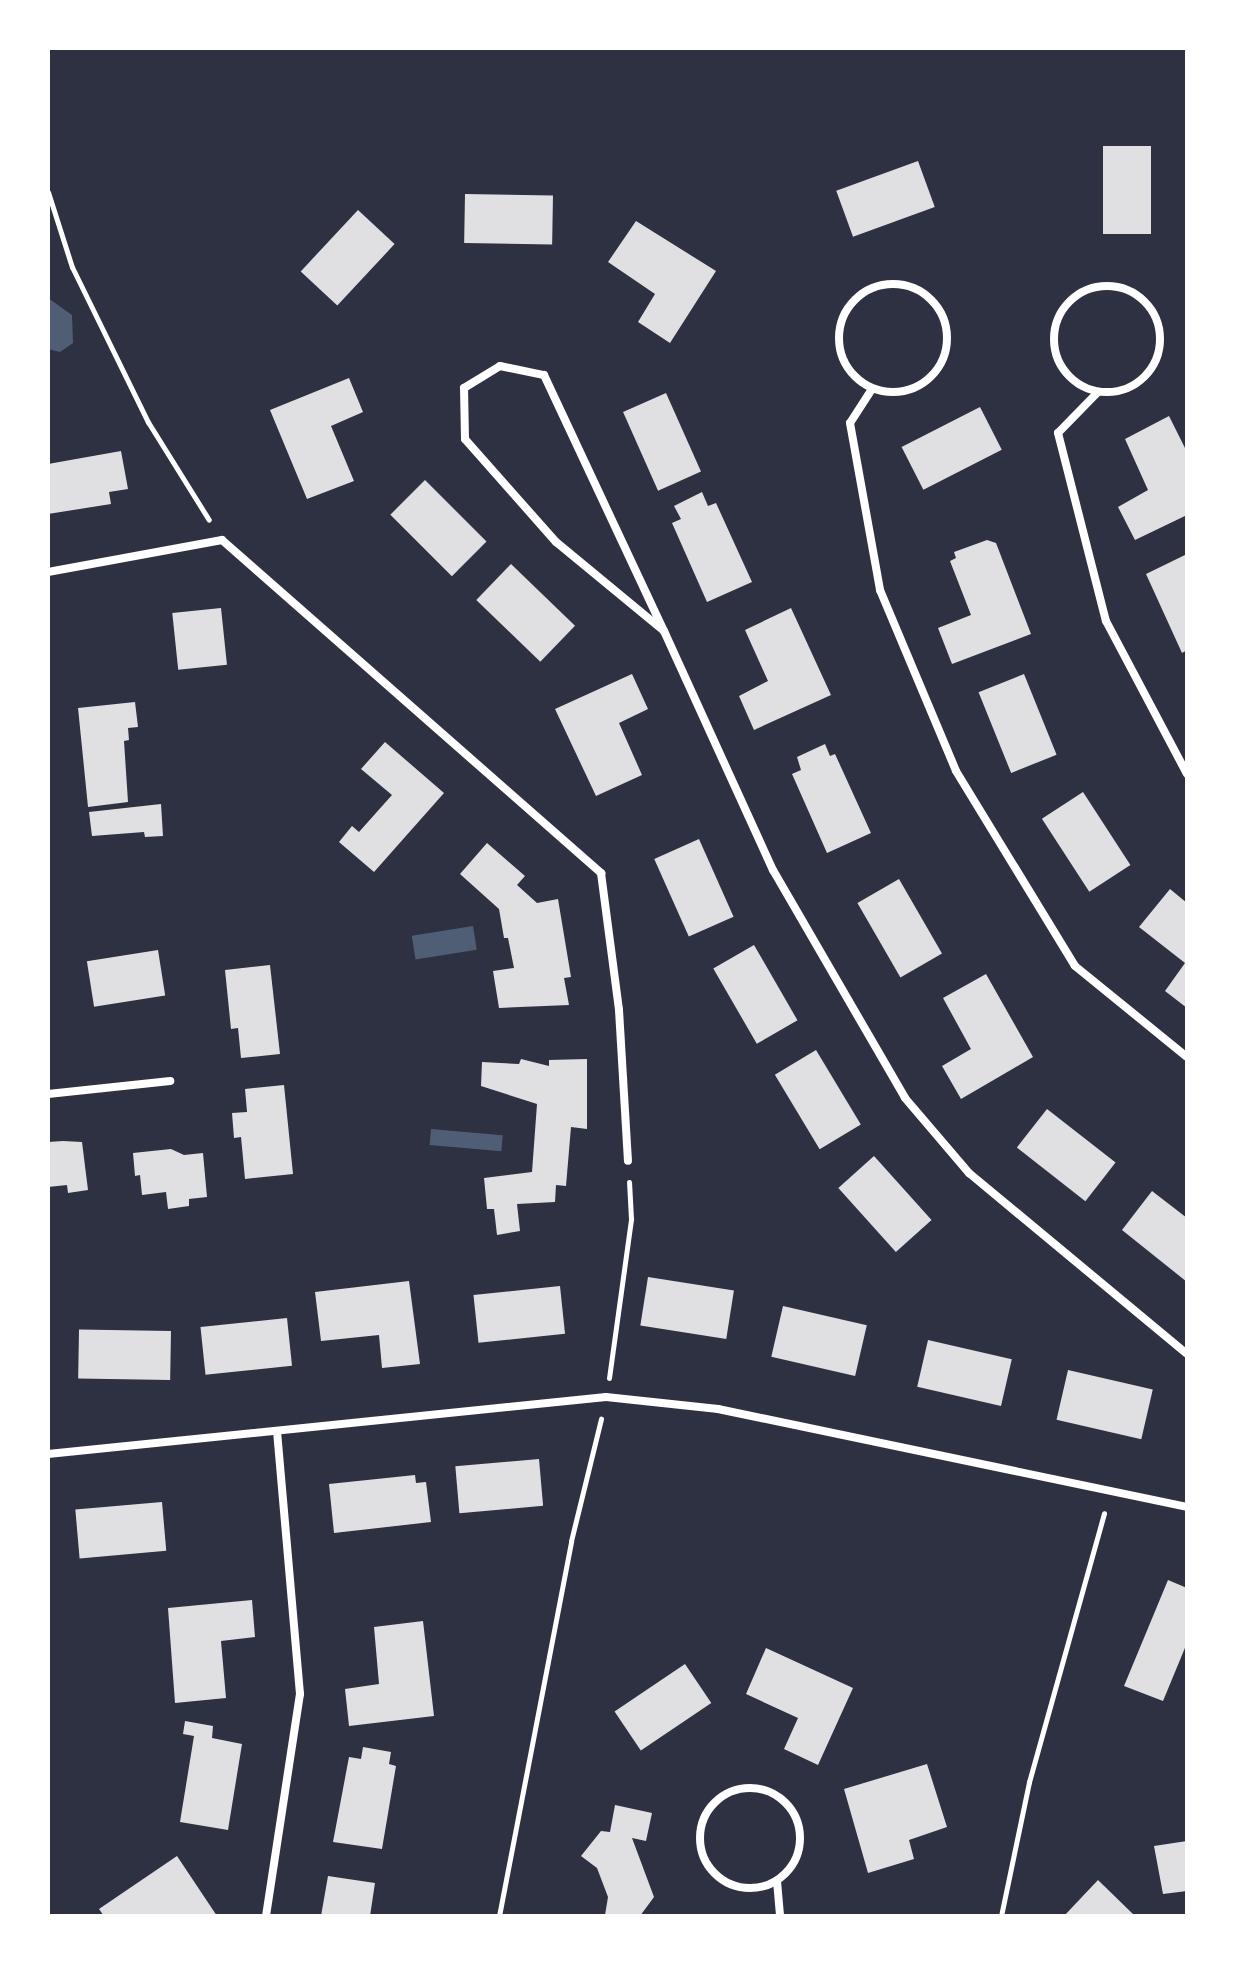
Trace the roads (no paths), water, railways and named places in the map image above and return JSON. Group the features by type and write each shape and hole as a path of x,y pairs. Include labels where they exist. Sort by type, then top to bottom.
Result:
{"street":[{"path":"907,285 936,305 947,338 944,355 924,383 908,391 872,389 846,365 839,329 845,312 871,288 907,285"},
{"path":"1098,392 1064,369 1054,346 1055,329 1066,307 1084,291 1117,287 1134,293 1157,321 1157,358 1133,386 1098,392 1058,433 1106,621 1187,774"},
{"path":"664,631 556,542 465,439 464,388 500,366 544,375 664,631 773,870 905,1098 969,1173 1187,1354"},
{"path":"872,389 850,423 880,590 956,771 1075,966 1187,1057"},
{"path":"48,572 222,540 601,873 619,1010 628,1161"},
{"path":"48,1094 170,1081"},
{"path":"48,1454 606,1397 718,1409 1187,1507"},
{"path":"266,1916 300,1694 277,1433"},
{"path":"777,1881 762,1888 730,1885 706,1863 700,1831 714,1802 728,1793 745,1788 777,1796 797,1822 797,1855 777,1881 780,1916"}],"water":[{"path":"48,298 72,315 73,343 60,352 48,349"},
{"path":"473,926 477,950 416,959 412,936"},
{"path":"431,1129 503,1135 501,1151 430,1145"}]}
